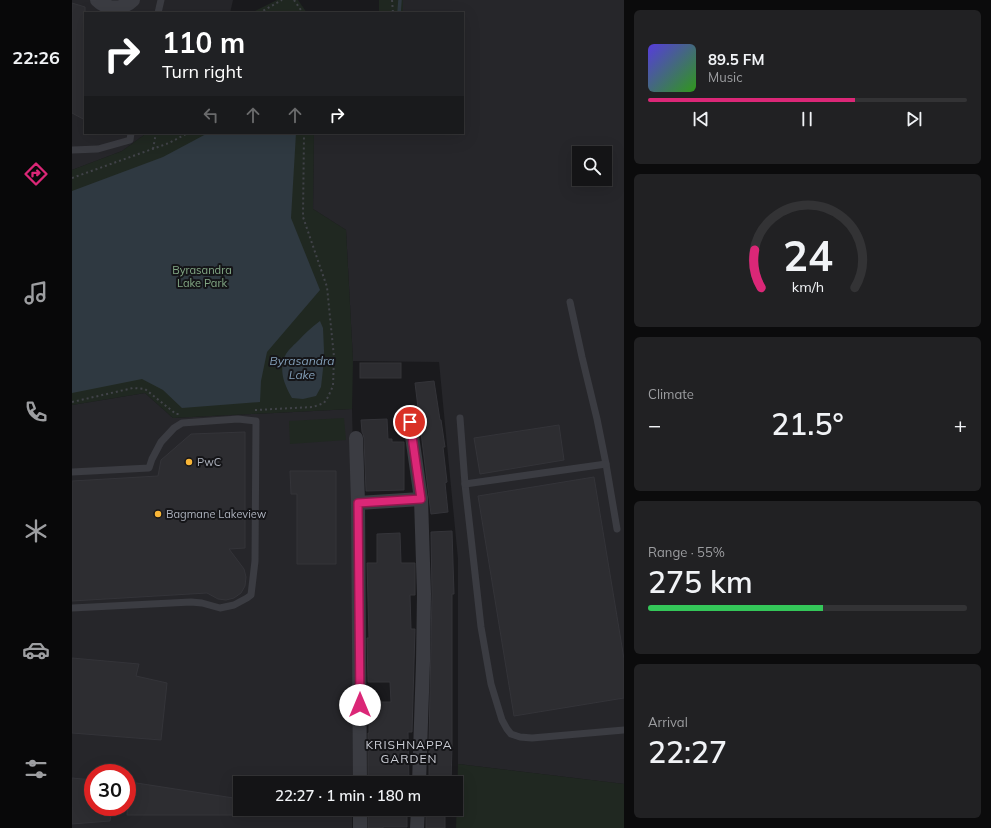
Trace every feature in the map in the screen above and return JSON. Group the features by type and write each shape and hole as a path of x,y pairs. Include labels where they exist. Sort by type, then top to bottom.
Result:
{"street":[{"path":"97,0 105,6 112,8 125,6 133,0"},
{"path":"410,422 421,499 424,594 424,662 419,776"},
{"path":"356,438 358,503 360,776"},
{"path":"358,503 421,499"},
{"path":"360,816 360,828"},
{"path":"417,828 418,816"}],"lane":[{"path":"158,12 161,0"},
{"path":"72,150 98,149 130,140 131,134"},
{"path":"570,302 597,419 617,529"},
{"path":"460,418 465,484 481,627 491,684 502,720 512,734 532,738 624,730"},
{"path":"72,472 149,468 161,442 174,428 182,423 238,419 256,420 255,561 251,595 234,605 220,608 202,603 190,602 72,608"},
{"path":"465,484 606,464"}],"path":[{"path":"261,12 282,0"},
{"path":"294,0 302,12"},
{"path":"392,0 393,12"},
{"path":"153,149 156,134"},
{"path":"72,178 169,143 186,134"},
{"path":"252,410 314,408 324,403 328,398 332,386 334,357 327,287 303,217 304,134"},
{"path":"72,402 133,388 145,389 176,414 184,414"}],"shaded area":[{"path":"72,0 233,0 230,12 84,12 84,134 144,135 122,151 72,170"},
{"path":"403,0 624,0 624,784 458,764 458,559 439,362 353,361 346,230 313,209 314,134 464,134 464,12 403,12"},
{"path":"145,393 173,418 352,409 356,573 353,776 233,776 233,816 352,816 352,828 72,828 72,405"}],"green space":[{"path":"277,0 298,0 306,12 253,12"},
{"path":"379,0 403,0 403,12 379,12"},
{"name":"Byrasandra Lake","path":"314,134 313,209 346,230 353,361 352,409 173,418 145,393 72,405 72,170 122,151 144,135"},
{"path":"344,418 346,440 290,444 289,421"},
{"path":"458,764 624,784 624,828 456,828 456,816 463,816 463,776 458,776"}],"water":[{"name":"Byrasandra Lake","path":"206,134 296,134 291,218 320,290 267,352 261,381 260,402 182,408 163,390 142,379 72,393 72,191 163,157"},
{"name":"Byrasandra Lake","path":"320,321 323,328 324,351 321,387 316,396 303,399 292,398 282,371 282,365 286,354 306,332"}],"building":[{"path":"72,3 85,7 84,119 72,113"},
{"path":"360,363 401,363 401,378 360,378"},
{"path":"434,381 445,447 443,447 447,482 445,483 448,512 431,514 415,383"},
{"path":"387,419 388,439 392,439 392,442 404,442 404,490 366,491 364,438 361,420"},
{"path":"559,425 564,460 480,474 474,438"},
{"name":"Bagmane Lakeview","path":"245,432 245,548 229,549 244,569 246,577 245,586 241,593 234,598 226,600 218,599 207,593 72,601 72,481 158,476 161,460 191,434"},
{"path":"290,471 336,471 336,564 297,564 297,494 291,494"},
{"path":"594,477 624,659 624,698 514,716 478,496"},
{"path":"452,531 454,594 452,594 451,776 429,776 432,594 431,532"},
{"path":"400,533 401,563 415,563 415,595 410,595 411,629 415,629 412,732 408,732 409,776 368,776 369,702 391,702 390,682 368,682 367,638 369,638 367,563 377,563 377,534"},
{"path":"72,658 139,664 136,676 167,683 161,740 72,733"},
{"path":"72,778 84,779 84,816 111,816 110,821 72,824"},
{"path":"136,783 233,798 233,815 136,815"},
{"path":"368,816 407,816 407,827 368,828"},
{"path":"426,816 445,816 445,828 426,828"}],"waterway":[{"path":"399,12 400,0"}],"place":[{"name":"PwC","path":"189,462"},
{"name":"Bagmane Lakeview","path":"158,514"}],"district":[{"name":"KRISHNAPPA GARDEN","path":"409,752"}],"route":[{"path":"360,705 358,503 421,499 410,422"}],"park label":[{"name":"Byrasandra Lake Park","path":"202,276"}]}
